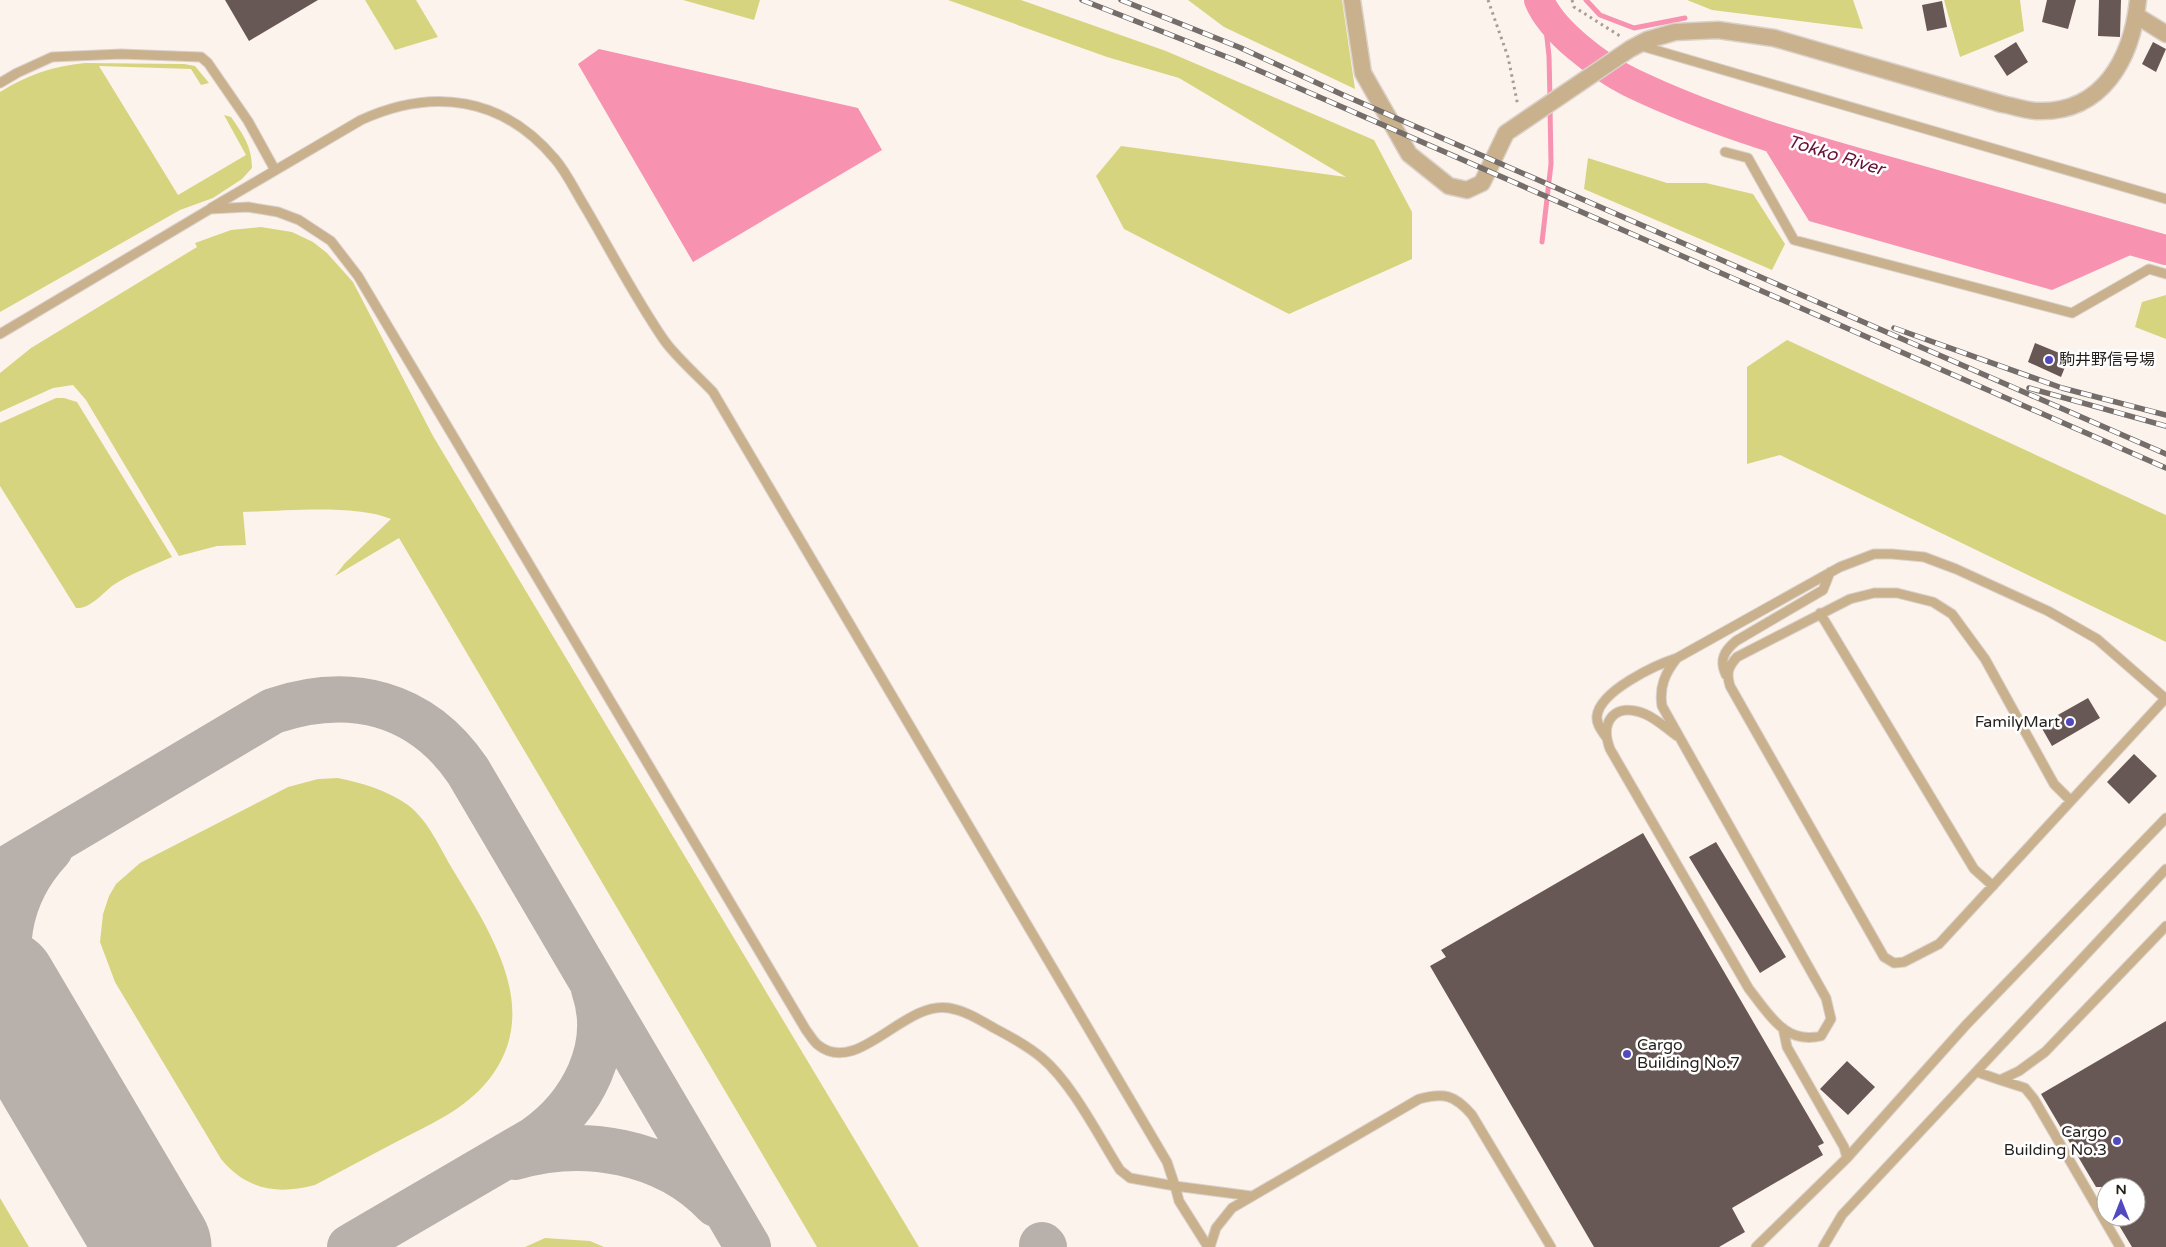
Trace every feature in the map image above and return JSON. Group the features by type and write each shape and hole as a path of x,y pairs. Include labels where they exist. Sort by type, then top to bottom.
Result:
{"street":[{"path":"1352,0 1363,73 1409,154 1449,186 1467,190 1482,182 1506,133 1638,45 1676,32 1718,30 1774,38 2002,104 2036,111 2063,108 2088,100 2107,81 2125,56 2138,8 2166,34"}],"lane":[{"path":"1638,45 2166,199"},
{"path":"0,84 17,73 52,57 120,54 201,57 208,63 248,121 275,170"},
{"path":"0,334 275,170 361,120 385,109 435,100 460,102 485,108 509,118 531,133 556,160 665,342 713,392 1167,1162 1179,1201 1209,1247"},
{"path":"1725,152 1748,158 1794,240 2072,313 2149,269 2166,274"},
{"path":"210,208 248,207 278,212 300,220 331,241 358,276 806,1030 818,1044 832,1052 849,1053 925,1011 948,1007 969,1014 1024,1044 1044,1059 1071,1091 1120,1170 1130,1178 1251,1196"},
{"path":"1677,658 1670,667 1660,691 1662,706 1830,1009 1831,1019 1821,1036 1802,1038 1792,1036 1772,1018 1750,989 1610,749 1597,723 1597,714 1604,699 1660,664 1677,658 1830,572 1874,554 1924,558 1956,569 2048,611 2097,639 2166,699 1939,944 1904,962 1894,963 1884,957 1730,686 1722,666 1723,655 1727,648 1824,590 1830,572"},
{"path":"1726,675 1730,664 1737,657 1850,599 1874,593 1897,593 1934,602 1952,614 1985,659 2054,784 2071,801"},
{"path":"1820,613 1974,869 1992,886"},
{"path":"1606,738 1606,726 1611,717 1619,712 1632,711 1645,714 1677,736"},
{"path":"1756,1247 1847,1158 1966,1026 2166,818"},
{"path":"1823,1247 1842,1215 2166,869"},
{"path":"2000,1080 2019,1071 2045,1052 2166,926"},
{"path":"1783,1028 1787,1047 1844,1147 1847,1158"},
{"path":"1977,1072 2026,1088 2120,1247"},
{"path":"1209,1247 1216,1228 1232,1208 1419,1099 1434,1094 1448,1095 1463,1104 1472,1115 1551,1247"}],"path":[{"path":"1488,0 1508,57 1518,110 1523,121"},
{"path":"1572,0 1574,7 1638,45"}],"shaded area":[{"path":"365,0 416,0 438,37 395,50"},
{"path":"683,0 760,0 754,20"},
{"path":"948,0 1021,0 1166,51 1374,140 1412,212 1412,259 1289,314 1124,229 1096,176 1121,146 1346,177 1179,78 1107,57"},
{"path":"1188,0 1342,0 1355,89 1224,27"},
{"path":"1687,0 1853,0 1863,29 1712,10"},
{"path":"1944,0 2020,0 2024,31 1960,57"},
{"path":"599,49 858,108 882,150 693,262 578,64"},
{"path":"85,63 184,64 195,66 209,83 201,85 191,69 99,66 178,195 246,155 224,115 231,117 243,135 249,147 252,168 242,179 213,198 180,210 0,312 0,92 41,72 62,66"},
{"path":"1766,151 2133,254 2052,290 1809,221"},
{"path":"1588,158 1667,183 1706,183 1753,194 1785,244 1772,270 1584,189"},
{"path":"261,227 292,232 313,242 327,253 353,282 433,436 919,1247 817,1247 399,538 335,576 345,563 391,519 358,511 319,509 243,512 246,545 217,546 179,556 86,400 73,385 53,388 0,412 0,373 31,348 197,247 195,243 231,230"},
{"path":"2166,295 2166,339 2135,327 2142,302"},
{"path":"1787,340 2166,515 2166,642 1780,455 1747,464 1747,367"},
{"path":"56,398 77,402 172,557 126,578 112,586 91,604 81,608 76,608 0,486 0,423"},
{"path":"338,778 392,795 415,811 428,826 494,943 511,995 512,1022 507,1048 493,1074 484,1086 462,1105 424,1128 315,1185 288,1190 275,1189 241,1178 221,1159 115,982 100,942 103,914 109,896 116,884 140,863 288,787 318,779"},
{"path":"0,1198 29,1247 0,1247"},
{"path":"545,1238 590,1241 604,1247 525,1247"}],"building":[{"path":"225,0 318,0 249,41"},
{"path":"2047,0 2076,0 2068,29 2042,22"},
{"path":"2099,0 2121,0 2120,37 2098,36"},
{"path":"1942,1 1947,27 1927,31 1922,5"},
{"path":"2016,42 2028,62 2007,76 1994,56"},
{"path":"2153,42 2166,49 2156,72 2142,64"},
{"name":"駒井野信号場","path":"2035,343 2069,357 2061,377 2028,362"},
{"name":"FamilyMart","path":"2088,698 2100,718 2052,746 2040,725"},
{"path":"2134,754 2157,776 2129,804 2107,782"},
{"name":"Cargo Building No.7","path":"1643,833 1824,1143 1818,1146 1823,1155 1732,1208 1745,1232 1719,1247 1594,1247 1430,966 1446,957 1441,950"},
{"path":"1716,842 1786,957 1760,973 1689,857"},
{"name":"Cargo Building No.3","path":"2166,1021 2166,1247 2132,1247 2120,1227 2146,1227 2146,1177 2096,1177 2096,1187 2041,1094"},
{"path":"1847,1061 1875,1087 1848,1115 1820,1089"}],"waterway":[{"name":"Tokko River","path":"1539,0 1554,24 1591,58 1630,82 1662,97 1728,123 1829,155 2166,250"},
{"path":"1586,0 1600,15 1634,28 1685,18"},
{"path":"1544,11 1549,56 1550,99"},
{"path":"1542,242 1551,164 1550,108"}],"taxiway":[{"path":"0,873 273,711 302,703 356,700 382,705 406,715 429,729 449,748 468,771 748,1247"},
{"path":"17,1015 9,970 8,948 10,927 23,887 35,867 50,849"},
{"path":"350,1247 535,1139 567,1110 580,1092 590,1073 597,1053 600,1032 599,1011 594,989"},
{"path":"515,1157 541,1151 568,1148 622,1153 648,1160 673,1171 696,1186 716,1204"},
{"path":"134,1213 169,1247"}],"runway":[{"path":"0,986 154,1247"}],"railway":[{"path":"1082,0 1237,61 2166,468"},
{"path":"1121,0 1241,48 1341,94 2166,454"},
{"path":"1894,328 2062,388 2166,415"},
{"path":"2029,388 2166,426"}],"place":[{"name":"駒井野信号場","path":"2049,360"},
{"name":"FamilyMart","path":"2070,722"},
{"name":"Cargo Building No.7","path":"1627,1054"},
{"name":"Cargo Building No.3","path":"2117,1141"}]}
